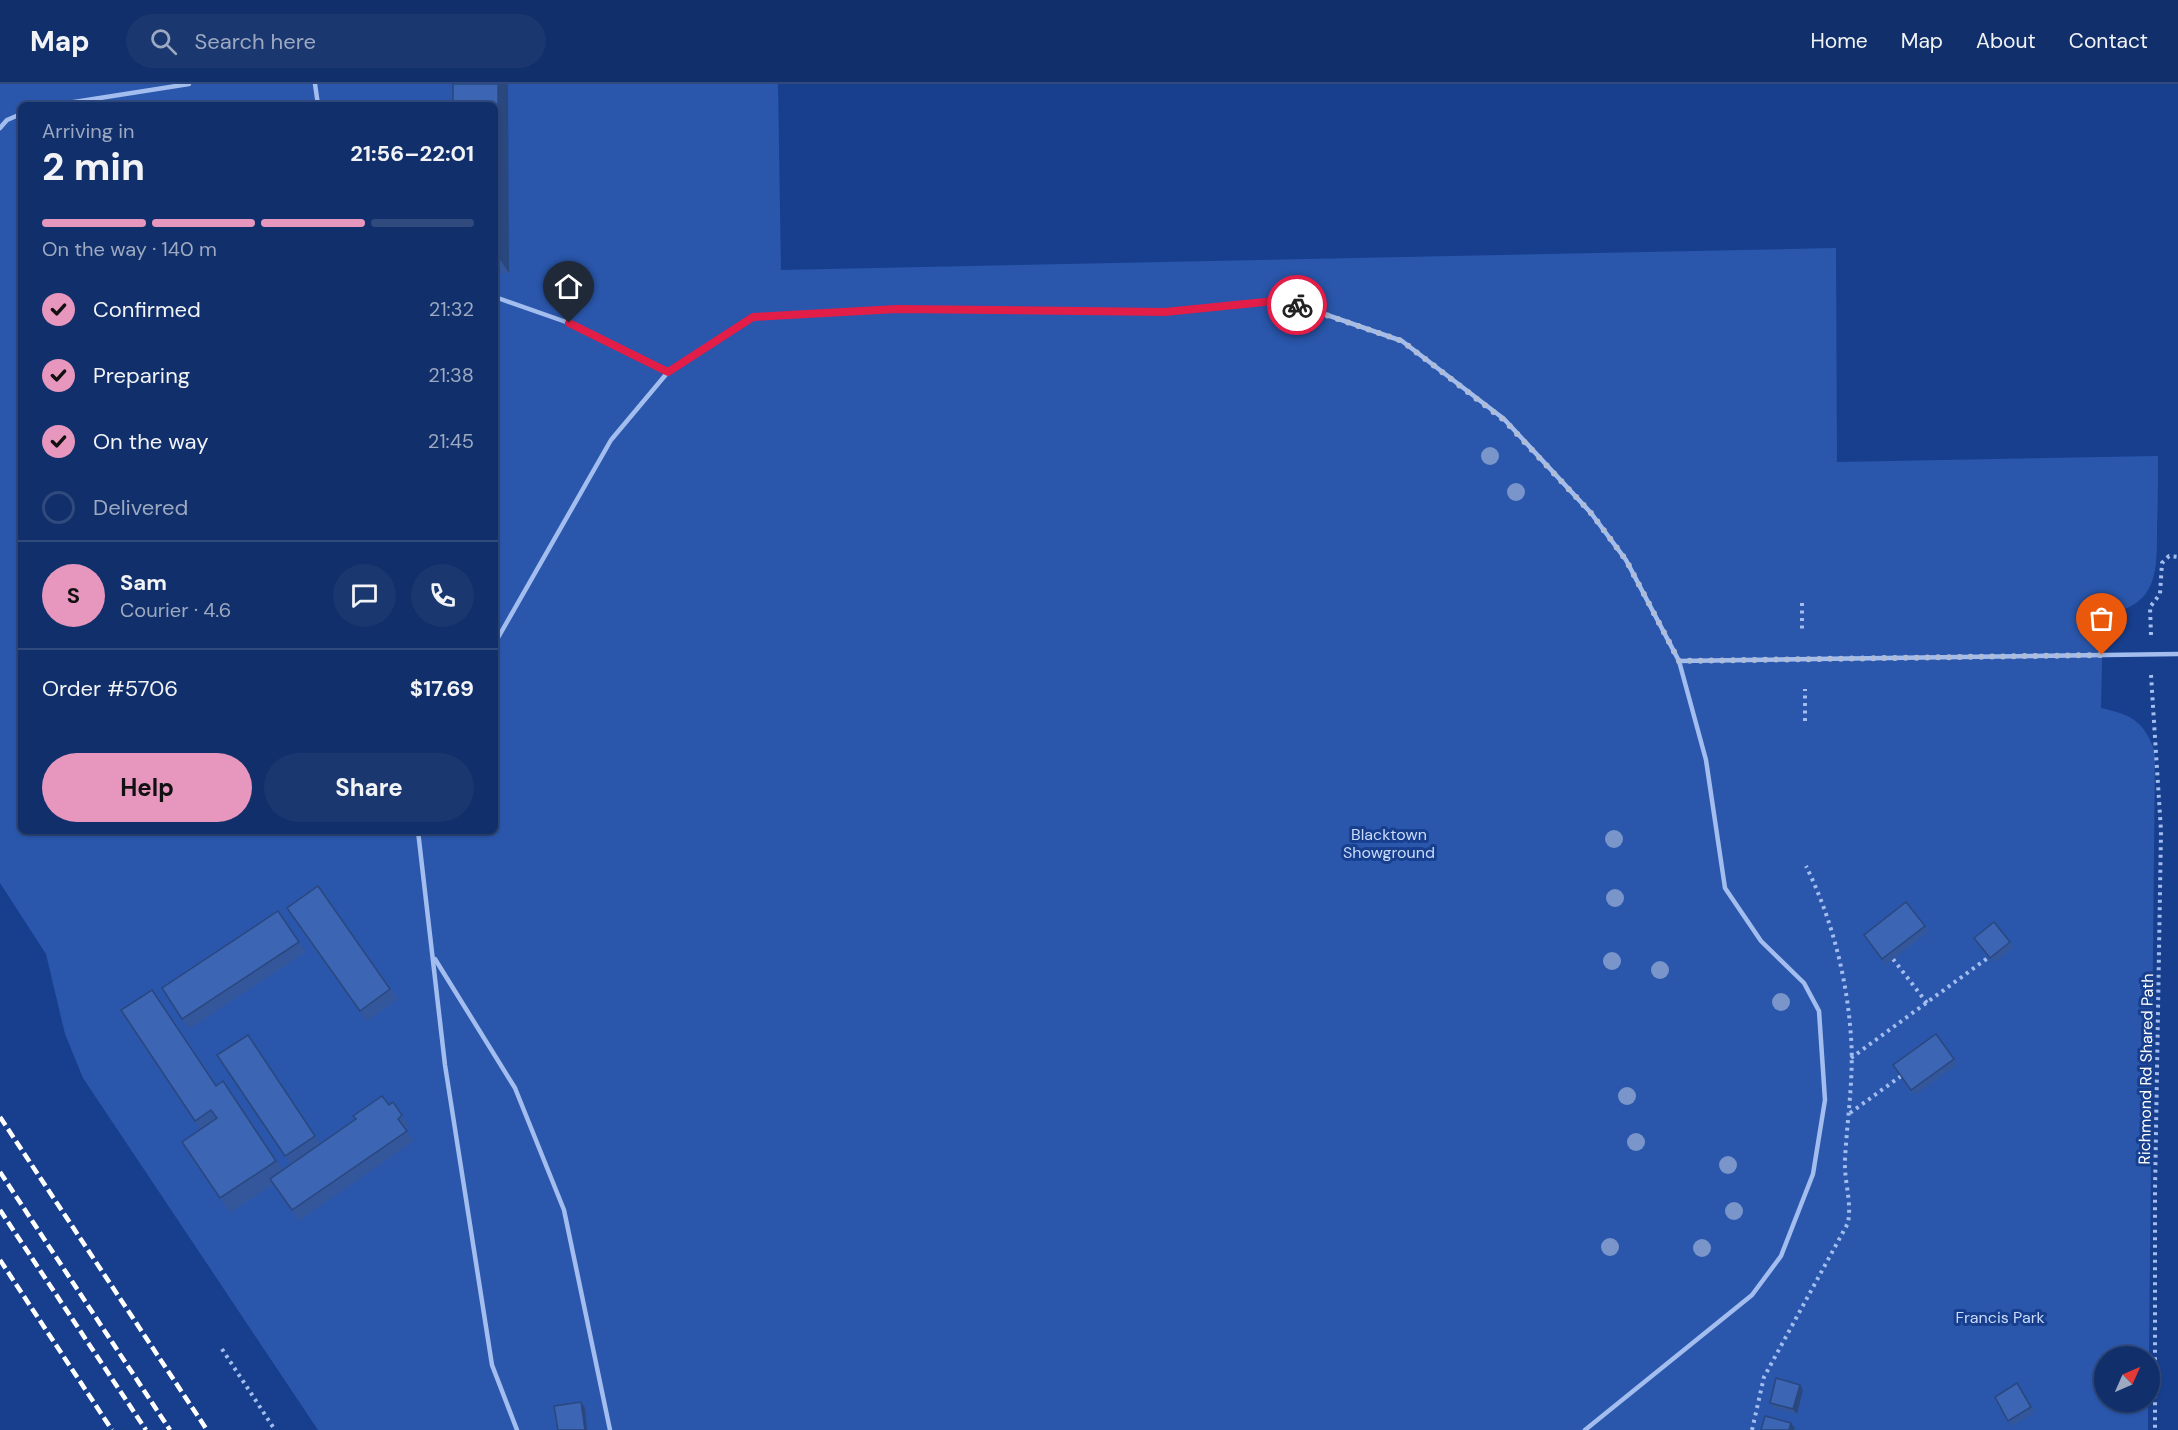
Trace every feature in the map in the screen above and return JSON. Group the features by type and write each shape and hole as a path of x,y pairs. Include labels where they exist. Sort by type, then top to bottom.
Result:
{"lane":[{"path":"74,102 189,84"},
{"path":"315,84 318,102"},
{"path":"0,128 7,120 18,115"},
{"path":"498,298 569,323 668,372"},
{"path":"498,638 612,440 668,372 753,317 897,309 1165,312 1284,300 1402,341 1504,420 1591,513 1626,560 1679,661 1706,760 1725,888 1761,941 1804,983 1819,1011 1825,1100 1813,1174 1781,1256 1752,1295 1585,1430"},
{"path":"1679,661 2178,654"},
{"path":"418,834 445,1065 492,1365 517,1430"},
{"path":"434,957 514,1088 564,1210 610,1430"}],"path":[{"path":"2150,607 2160,594 2162,563 2169,556 2178,557"},
{"path":"1802,603 1802,630"},
{"path":"1805,689 1805,721"},
{"name":"Richmond Rd Shared Path","path":"2152,708 2157,741 2161,831 2155,1192 2155,1430"},
{"path":"1851,1058 1989,957"},
{"path":"1893,958 1927,1003"},
{"path":"1849,1114 1901,1076"},
{"path":"222,1349 275,1430"}],"green space":[{"name":"Blacktown Showground","path":"0,84 778,84 781,270 1836,248 1837,462 2158,456 2155,572 2145,595 2135,604 2103,615 2101,708 2121,713 2136,721 2151,741 2155,752 2149,1346 2094,1346 2094,1412 2148,1412 2148,1430 318,1430 83,1078 65,1034 46,954 0,883"}],"building":[{"path":"453,84 498,84 499,258 498,102 453,102"},
{"path":"318,886 390,989 360,1011 287,908"},
{"path":"1906,902 1925,926 1882,959 1864,935"},
{"path":"278,911 299,942 182,1019 162,988"},
{"path":"1994,922 2010,942 1990,958 1974,938"},
{"path":"152,990 216,1086 223,1081 276,1161 220,1198 182,1142 217,1118 211,1110 195,1121 121,1010"},
{"path":"1936,1034 1954,1059 1911,1090 1893,1065"},
{"path":"248,1035 315,1136 285,1156 217,1055"},
{"path":"382,1096 389,1105 393,1102 402,1115 398,1119 407,1131 292,1210 270,1179 356,1119 353,1116"},
{"path":"1776,1378 1800,1385 1793,1409 1770,1403"},
{"path":"2017,1383 2031,1407 2008,1421 1995,1397"},
{"path":"581,1402 585,1430 558,1430 554,1406"},
{"path":"1765,1416 1791,1423 1789,1430 1761,1430"}],"railway":[{"path":"0,1117 207,1430"},
{"path":"0,1172 170,1430"},
{"path":"0,1210 146,1430"},
{"path":"0,1260 112,1430"}],"way so far":[{"path":"1297,305 1402,341 1504,420 1591,513 1626,560 1679,661 2102,655"}],"route":[{"path":"569,323 668,372 753,317 897,309 1165,312 1284,300 1297,305"}],"park label":[{"name":"Francis Park","path":"2000,1317"}]}
